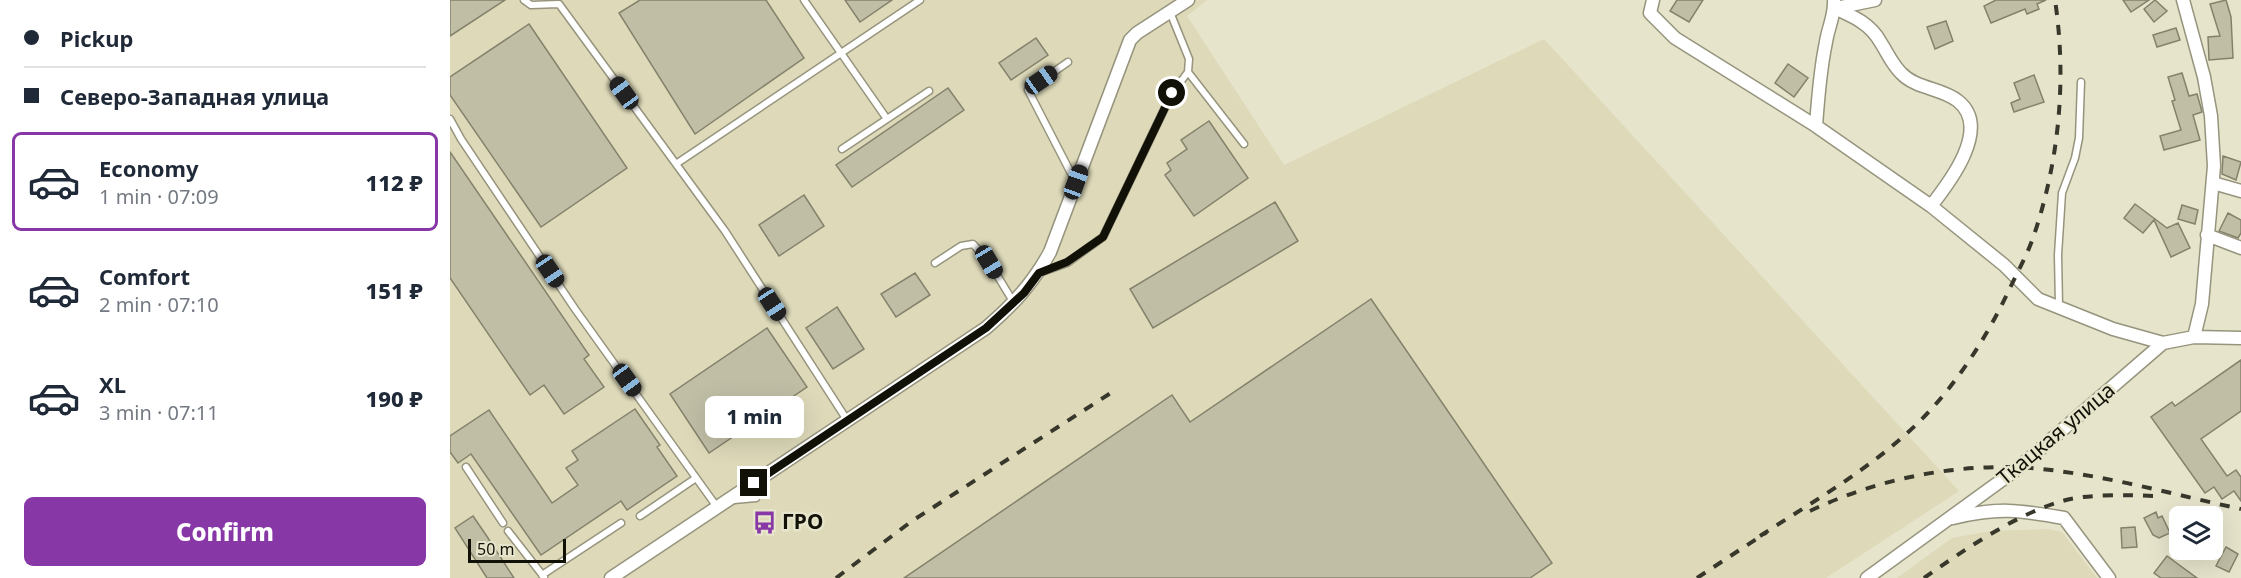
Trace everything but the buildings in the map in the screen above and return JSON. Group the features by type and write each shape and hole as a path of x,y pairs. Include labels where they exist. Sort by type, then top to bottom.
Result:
{"street":[{"path":"611,578 986,328 1014,303 1039,273 1050,252 1130,40 1188,0"},
{"path":"1653,0 1650,13 1675,38 1816,126 1931,206 2004,265 2038,299 2113,329 2163,343 2193,337 2241,338"},
{"path":"1834,4 1875,0"},
{"path":"2183,0 2204,77 2211,116 2214,166 2202,304 2193,337"},
{"path":"1816,126 1824,53 1834,4"},
{"path":"1834,4 1857,17 1872,30 1890,61 1903,76 1958,101 1968,112 1971,124 1970,140 1952,179 1931,206"},
{"path":"2213,183 2241,191"},
{"path":"2207,235 2241,249"},
{"name":"Ткацкая улица","path":"1867,578 2017,469 2163,343"},
{"name":"Ткацкая улица","path":"1946,520 1995,510 2019,510 2064,518 2109,578"}],"lane":[{"path":"524,0 531,5 560,2 725,231 848,420"},
{"path":"804,0 887,119"},
{"path":"676,164 920,0"},
{"path":"1039,273 1067,262 1103,237 1172,93 1188,72 1189,59 1170,12"},
{"path":"1068,62 1028,90 1076,182"},
{"path":"1188,72 1244,144"},
{"path":"2059,308 2058,255 2062,194 2075,158 2079,138 2081,82"},
{"path":"842,149 929,91"},
{"path":"450,119 461,140 575,309 696,478 722,504"},
{"path":"935,263 961,246 973,244 989,262 1014,303"},
{"path":"466,467 503,523"},
{"path":"640,516 696,478"},
{"path":"508,531 543,576 621,523"}],"shaded area":[{"path":"450,0 1207,0 1187,16 1284,165 1544,39 1959,491 1826,578 450,578"},
{"path":"2048,529 2062,532 2097,578 1897,578 1952,538 1991,531"}],"railway":[{"path":"1760,536 1842,483 1901,439 1919,422 1958,376 2001,306 2031,244 2042,209 2055,150 2060,90 2059,30 2055,0"},
{"path":"836,578 912,521 1117,389"},
{"path":"1810,511 1839,498 1900,479 1931,473 1995,467 2081,474 2241,509"},
{"path":"1924,578 1992,533 2048,506 2086,497 2155,496"},
{"path":"1697,578 1767,532"}],"place":[{"name":"ГРО","path":"764,522"}],"route":[{"path":"754,483 986,328 1024,293 1039,273 1067,262 1103,237 1172,93"}]}
